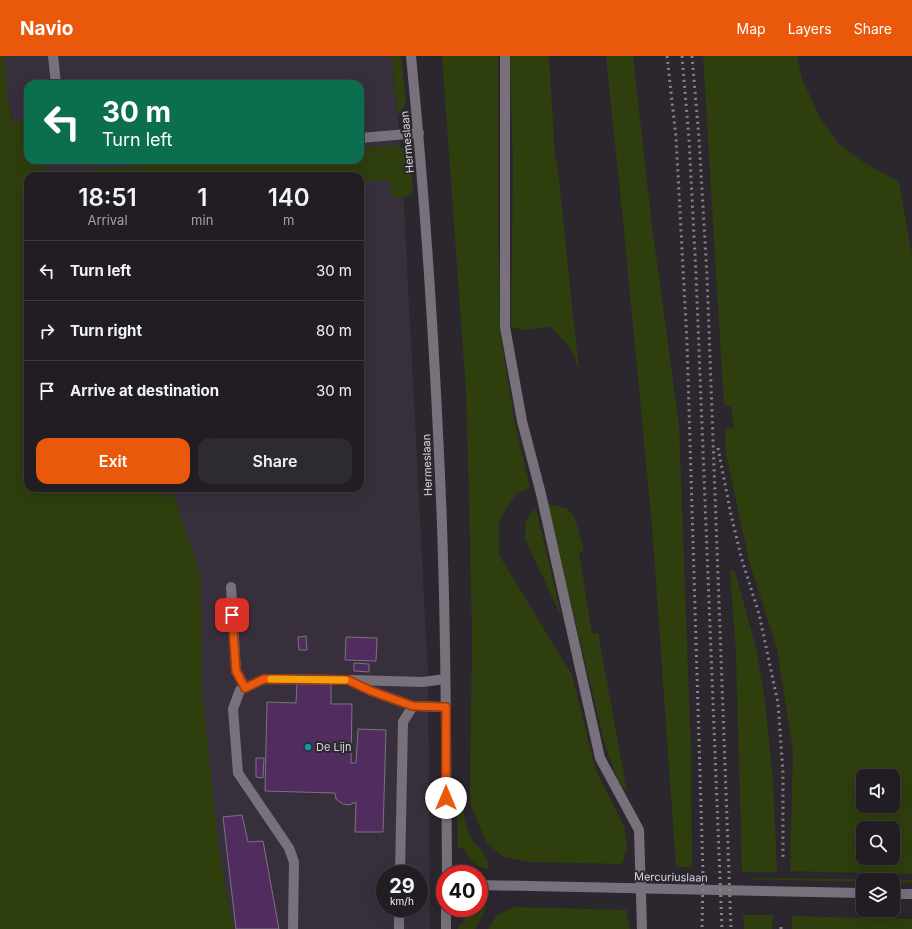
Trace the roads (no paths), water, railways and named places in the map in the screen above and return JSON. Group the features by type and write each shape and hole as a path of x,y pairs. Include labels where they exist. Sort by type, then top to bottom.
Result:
{"street":[{"path":"53,56 56,80"},
{"name":"Hermeslaan","path":"411,56 422,171 440,455 446,707 446,865"},
{"path":"505,56 505,326 522,421 600,758 639,830 642,929"},
{"path":"364,138 419,133"},
{"path":"231,587 236,671 245,688"},
{"path":"293,929 294,862 289,848 238,773 232,709 240,690 264,679 424,682 445,679"},
{"path":"348,680 371,691 413,706 446,707"},
{"path":"400,865 403,722 413,706"},
{"name":"Mercuriuslaan","path":"488,885 856,893"},
{"path":"900,894 912,894"},
{"path":"398,929 399,917"},
{"path":"446,917 446,929"}],"railway":[{"path":"667,56 676,137 687,342 703,874 702,929"},
{"path":"682,56 689,139 696,274 722,929"},
{"path":"692,56 699,138 707,276 731,929"},
{"path":"718,448 731,515 742,560 759,614 778,703 783,773 783,859"}],"place":[{"name":"De Lijn","path":"308,747"}]}
